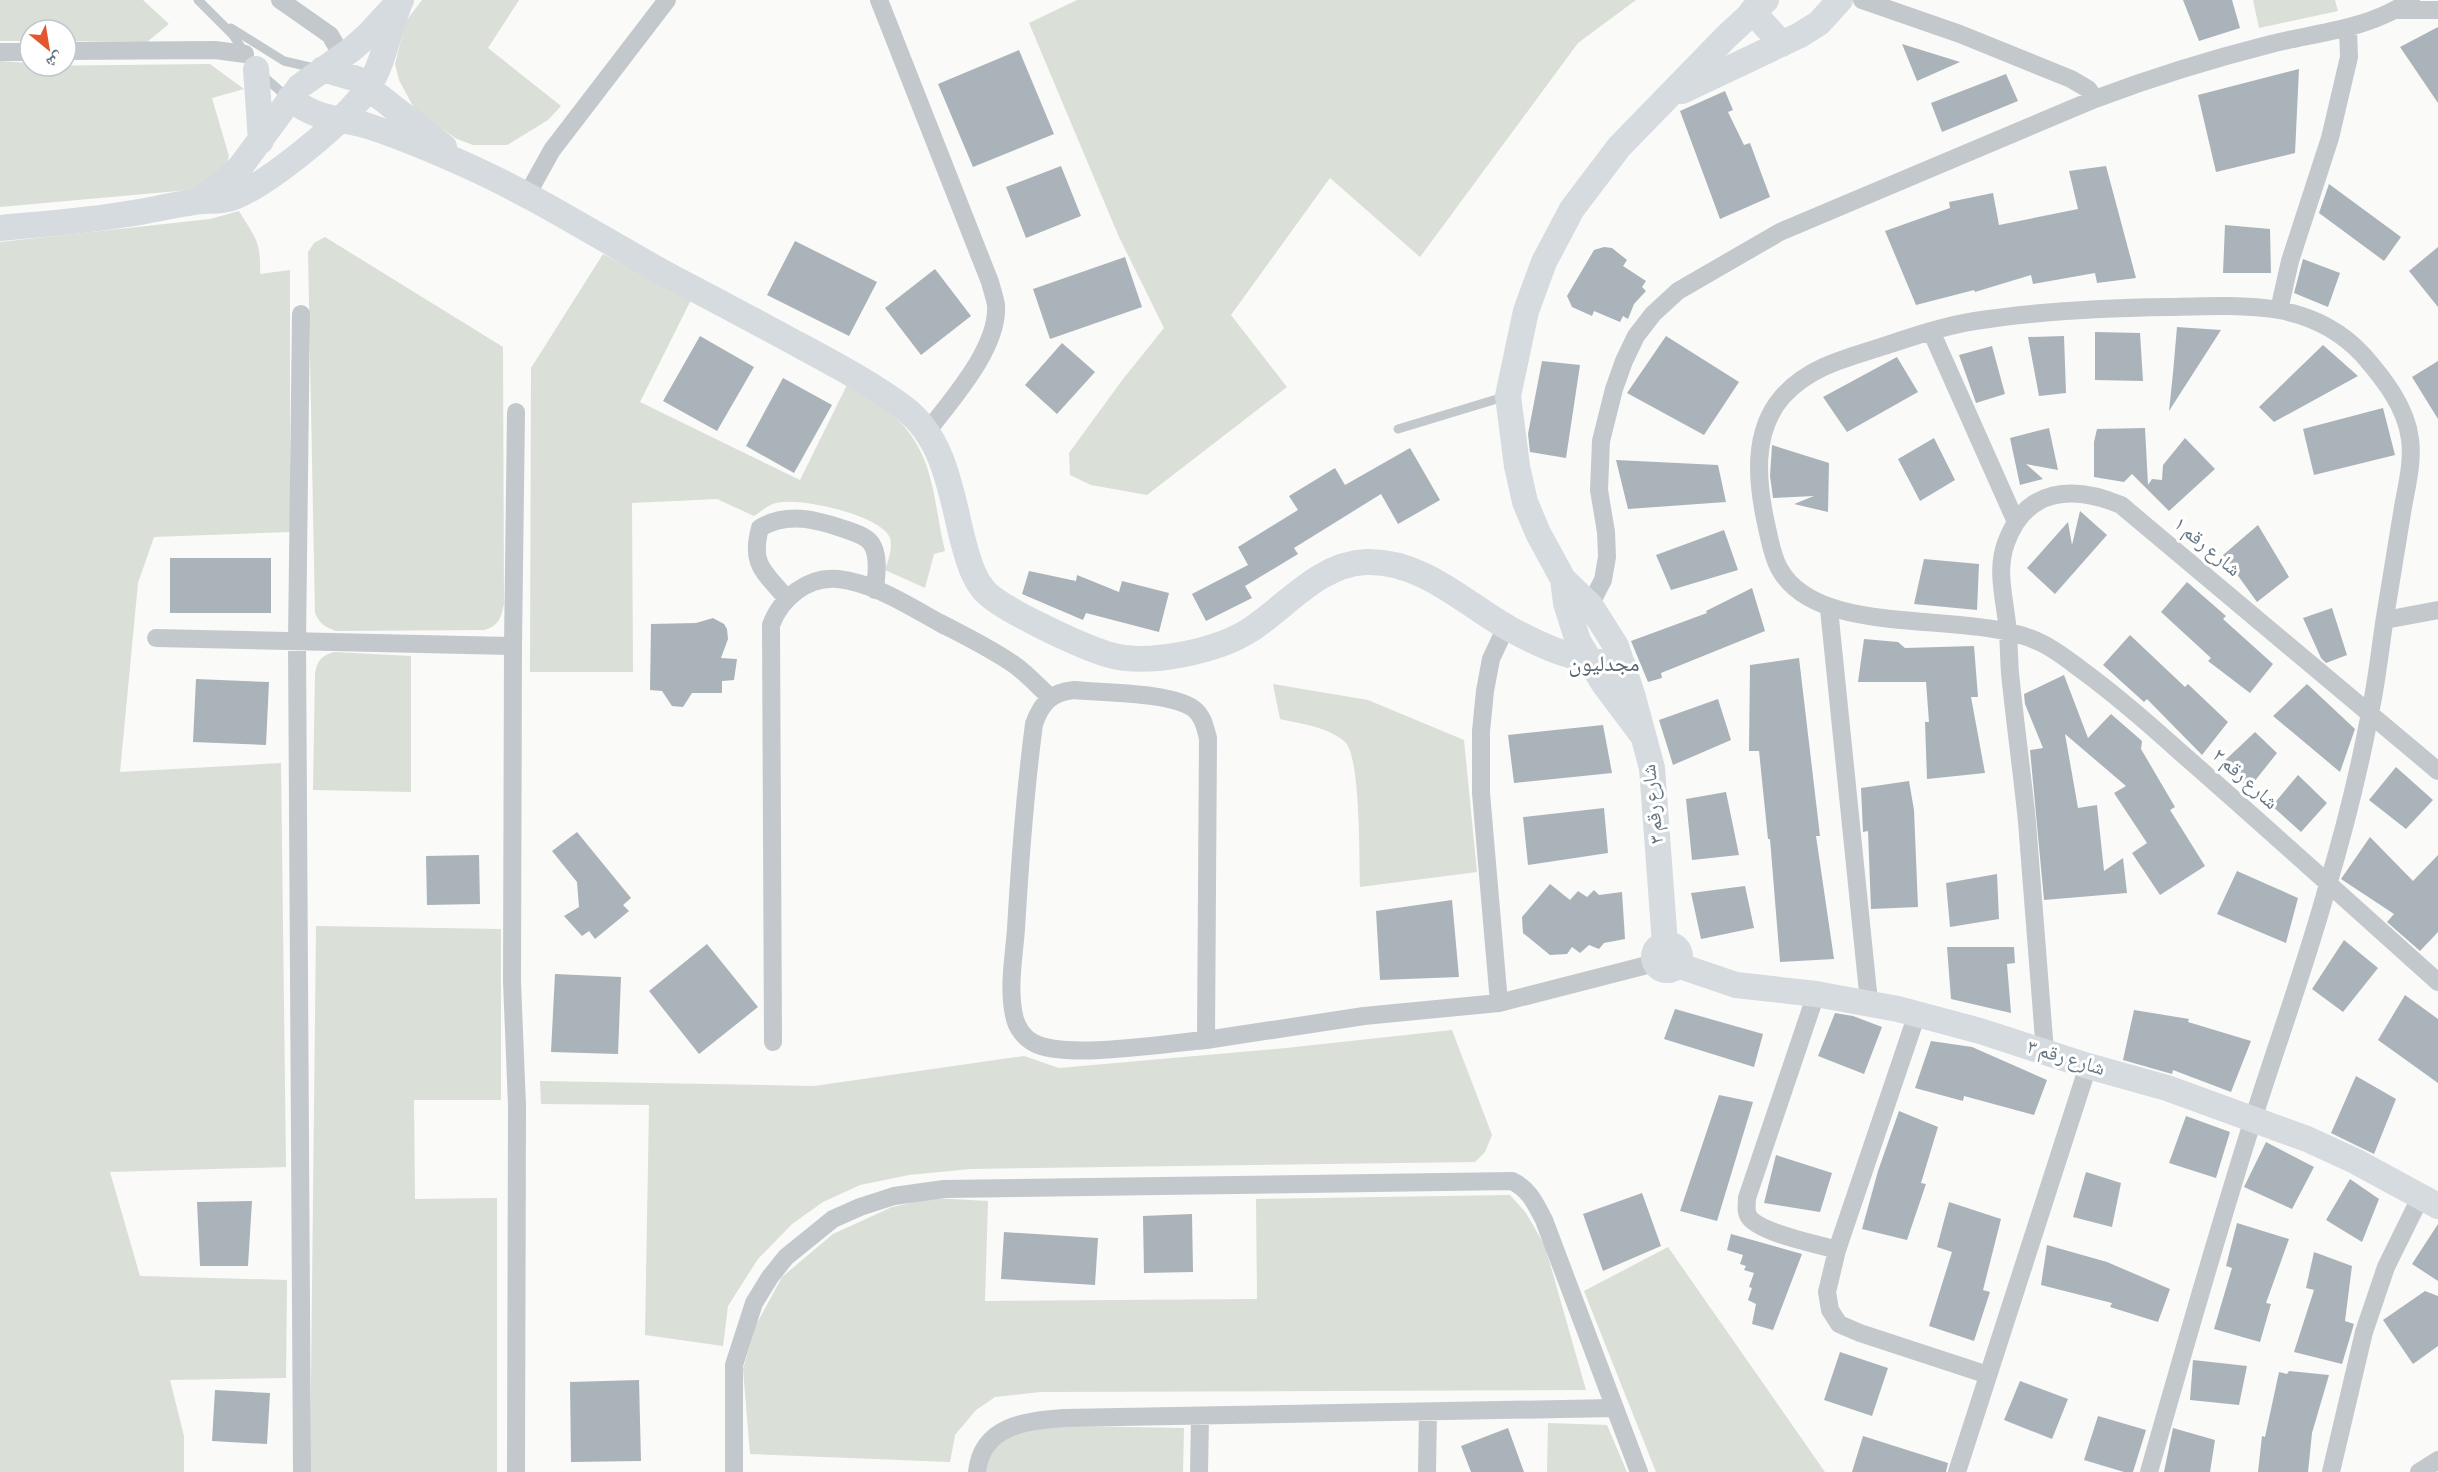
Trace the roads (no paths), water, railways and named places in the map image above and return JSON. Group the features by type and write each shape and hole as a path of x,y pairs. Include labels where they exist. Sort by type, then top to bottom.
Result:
{"street":[{"path":"280,0 330,35 337,47 329,65"},
{"path":"195,201 226,181 261,141 290,98 305,82 368,36 400,0"},
{"path":"0,228 126,215 195,201 216,201 245,192 283,166 339,120 369,87 382,58 387,35 400,0"},
{"path":"527,195 552,150 667,0"},
{"path":"879,0 990,282 996,306 993,331 976,366 927,432"},
{"path":"1668,98 1782,44 1819,23 1840,0"},
{"path":"1862,0 1960,34 2062,75 2088,89 2095,99"},
{"path":"1590,605 1603,580 1607,557 1606,532 1599,490 1601,441 1614,389 1636,336 1653,314 1678,291 1780,232 2147,79 2248,50 2348,28 2404,5 2438,10"},
{"path":"1642,736 1578,641 1571,621 1563,579 1538,533 1525,502 1517,466 1508,396 1526,311 1544,262 1567,218 1619,147 1759,6 1782,44"},
{"path":"2279,310 2290,261 2338,103 2349,57 2348,28"},
{"path":"78,51 214,50 251,61 261,141"},
{"path":"0,52 18,52"},
{"path":"329,65 369,87 467,166"},
{"path":"290,98 305,110 377,129 467,166 527,195 865,381 909,411 927,432 941,458 975,577 985,593 1001,606 1086,646 1113,656 1143,659 1178,655 1219,644 1247,632 1329,572 1346,565 1369,562 1395,566 1425,576 1458,594 1506,627 1558,653 1591,663 1623,665"},
{"path":"1869,1002 1829,609 1792,586 1781,573 1773,554 1759,492 1760,460 1767,420 1780,399 1824,365 1931,331 1973,321 2137,307 2230,306 2279,310 2316,321 2344,337 2366,358 2399,403 2409,428 2411,455 2370,713 2329,884 2291,1009 2253,1119 2149,1472"},
{"path":"301,314 297,642 302,1472"},
{"path":"1931,331 2016,522"},
{"path":"516,412 512,981 517,1106 516,1472"},
{"name":"شارع رقم ١","path":"2046,1052 2001,567 2005,544 2016,522 2034,504 2048,496 2064,492 2080,492 2102,497 2121,505 2438,771"},
{"path":"786,598 760,565 755,554 760,528 769,522 789,518 810,519 863,536 872,544 876,561 875,590"},
{"path":"774,1042 771,625 775,613 786,598 819,581 838,579 875,590 977,643 1016,667 1050,697"},
{"name":"شارع رقم ٣","path":"1563,579 1590,605 1616,646 1652,768 1666,957 1736,986 1869,1002 1980,1031 2088,1066 2167,1088 2307,1139 2429,1201"},
{"name":"شارع رقم ٢","path":"1829,609 2008,630 2056,650 2105,687 2438,982"},
{"path":"2385,620 2438,610"},
{"path":"1499,1002 1481,793 1481,731 1491,659 1506,627"},
{"path":"156,638 513,646"},
{"path":"1206,1040 1208,738 1202,717 1188,705 1163,697 1074,690 1050,697 1043,703 1034,724 1019,874 1012,990 1014,1017 1022,1035 1035,1044 1054,1050 1088,1050 1206,1040 1364,1016 1499,1002 1666,957"},
{"path":"1816,994 1747,1198 1746,1209 1749,1217 1767,1229 1837,1250"},
{"path":"1917,1014 1837,1250 1827,1292 1830,1310 1839,1324 1988,1375"},
{"path":"1957,1472 2088,1066"},
{"path":"734,1472 734,1365 754,1303 786,1257 833,1220 860,1207 894,1196 944,1189 1512,1181 1524,1186 1544,1220 1640,1472"},
{"path":"2331,1472 2364,1332 2386,1267 2429,1201"},
{"path":"976,1472 978,1461 990,1440 1006,1428 1032,1421 1064,1418 1614,1408"},
{"path":"1427,1472 1428,1412"},
{"path":"1199,1472 1200,1417"},
{"path":"2419,1472 2438,1460"}],"lane":[{"path":"198,0 219,20 271,84 290,98"},
{"path":"219,20 284,61 306,68 329,65"},
{"path":"1398,429 1508,396"}],"district":[{"name":"مجدليون","path":"1604,664"}]}
